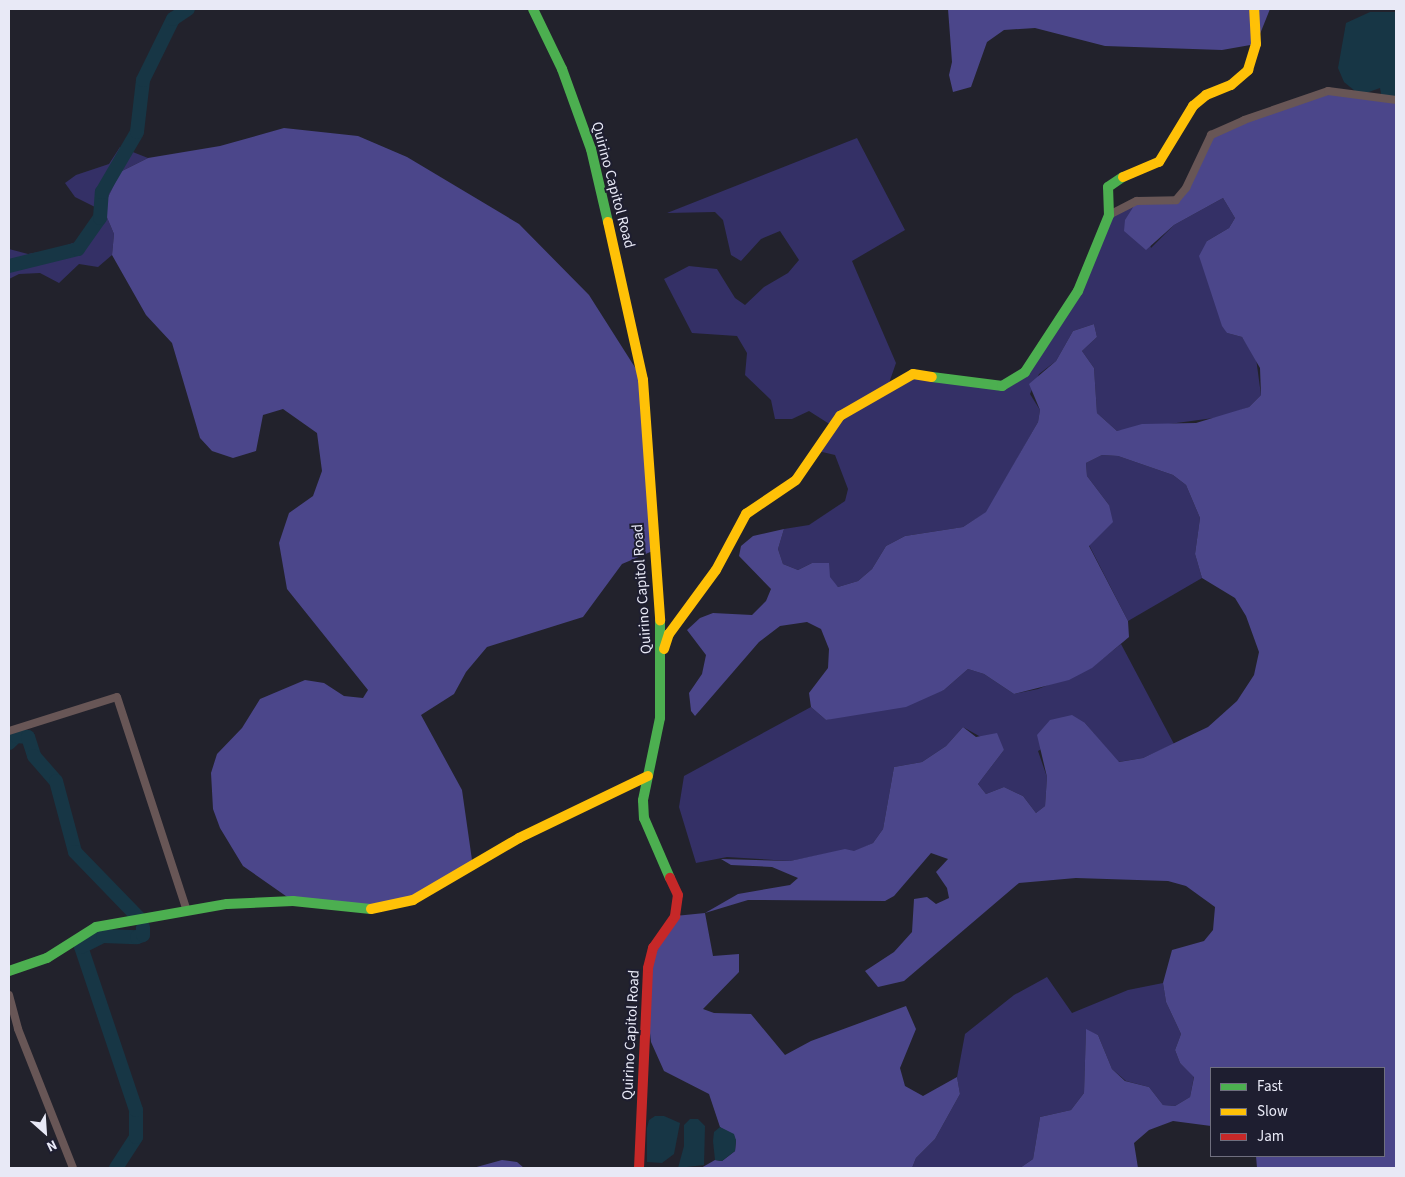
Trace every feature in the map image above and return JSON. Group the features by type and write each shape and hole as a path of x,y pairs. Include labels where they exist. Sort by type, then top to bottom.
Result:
{"street":[{"name":"Quirino Capitol Road","path":"533,9 562,69 591,149 643,380 662,655 660,718 648,776 644,818 670,869 678,895 675,916 653,948 648,968 639,1168"},
{"path":"662,655 670,634 716,570 746,514 796,480 840,416 913,374 988,386 1002,386 1025,372 1078,291 1109,215 1108,187 1115,179 1159,162 1193,106 1231,85 1248,70 1256,44 1254,9"},
{"path":"1109,215 1137,201 1176,200 1186,188 1211,135 1244,120 1328,91 1396,100"},
{"path":"9,731 117,697 187,911"},
{"path":"9,971 47,958 96,927 187,911 257,900 355,909 414,900 519,838 648,776"},
{"path":"9,995 18,1029 73,1168"}],"shaded area":[{"path":"948,9 1270,9 1256,44 1222,50 1105,46 1035,28 1004,30 987,42 971,87 953,92 949,75 952,62"},
{"path":"1328,91 1396,100 1396,1168 1257,1168 1256,1157 1385,1157 1385,1067 1210,1067 1210,1126 1173,1121 1149,1130 1134,1143 1138,1168 1020,1168 1033,1159 1040,1117 1071,1110 1084,1093 1086,1029 1098,1035 1112,1069 1125,1081 1149,1087 1163,1105 1175,1106 1190,1097 1194,1077 1180,1063 1175,1050 1181,1034 1166,1002 1163,983 1172,950 1204,941 1213,930 1215,907 1186,886 1168,881 1076,878 1019,883 904,981 878,987 865,971 894,952 912,932 914,899 927,897 936,904 949,898 947,888 936,872 948,859 931,853 894,896 885,901 748,900 705,913 738,894 790,885 798,878 772,867 731,865 721,859 790,861 845,849 854,851 873,843 883,829 894,767 922,762 946,746 963,727 976,737 997,733 1004,750 978,784 986,794 1004,787 1023,796 1036,813 1045,806 1047,777 1037,735 1050,720 1072,715 1085,723 1119,762 1143,758 1208,727 1237,701 1254,675 1259,652 1246,616 1235,598 1202,578 1195,554 1200,518 1186,485 1173,475 1118,456 1102,455 1086,463 1087,476 1109,505 1113,522 1089,546 1128,621 1129,637 1092,668 1069,680 1014,694 984,674 968,669 944,690 906,707 826,720 811,707 809,693 828,668 829,649 821,629 807,622 780,626 759,642 695,716 691,711 689,693 702,674 706,655 687,630 700,618 713,613 752,615 766,601 771,589 739,556 741,546 753,536 784,529 778,549 783,564 798,570 812,563 829,563 830,577 838,587 858,581 872,569 886,546 905,536 963,527 986,512 1038,422 1040,410 1029,384 1056,361 1073,331 1094,324 1097,337 1082,351 1094,368 1097,413 1117,431 1142,424 1196,423 1249,407 1261,395 1260,368 1242,337 1227,333 1222,326 1199,256 1207,241 1229,228 1235,218 1223,198 1174,225 1146,250 1124,231 1125,220 1137,201 1177,199 1211,135"},
{"path":"284,128 358,136 407,157 519,224 589,295 643,380 655,550 622,564 583,617 487,647 466,672 454,694 421,715 462,790 473,867 391,906 293,901 243,866 220,828 213,809 211,773 217,754 242,728 260,699 305,680 324,683 344,696 363,698 368,690 287,589 279,543 289,513 313,496 322,471 317,433 283,409 263,415 256,451 233,458 212,451 200,438 172,343 146,315 112,255 114,234 103,208 120,172 148,158 220,146"},
{"path":"857,138 905,230 852,261 896,363 888,386 913,374 972,385 1014,379 1066,312 1109,215 1137,201 1151,248 1174,225 1223,198 1235,218 1229,228 1207,241 1227,333 1242,337 1256,358 1261,395 1249,407 1221,417 1117,431 1097,413 1094,368 1082,351 1097,337 1094,324 1073,331 1056,361 1039,374 1030,394 1040,410 1038,422 987,512 963,527 905,536 886,546 872,569 858,581 838,587 812,563 798,570 783,564 778,549 784,529 809,525 845,501 848,489 835,455 818,451 831,425 809,411 792,419 775,419 771,400 745,375 747,353 737,336 692,333 664,279 689,266 717,269 735,298 745,305 764,287 788,273 799,260 780,231 761,239 741,261 731,255 723,220 715,212 667,213"},
{"path":"120,147 148,158 120,172 103,208 114,234 112,255 98,267 79,264 59,283 40,273 19,274 9,279 9,249 28,254 56,249 76,242 95,226 95,207 75,197 65,183 76,175 109,164"},
{"path":"1102,455 1118,456 1173,475 1186,485 1200,518 1195,554 1202,578 1128,621 1089,545 1109,505 1087,476 1086,463"},
{"path":"1121,644 1174,744 1143,758 1118,762 1085,723 1038,751 1047,777 1045,806 1036,813 1023,796 1004,787 986,794 978,784 1004,750 963,727 946,746 922,762 894,767 883,829 873,843 854,852 845,850 790,861 727,857 696,863 679,807 684,776 811,707 826,720 944,690 968,669 984,674 1014,694 1038,689 1091,668"},
{"path":"705,913 713,956 739,954 739,972 703,1009 714,1013 751,1014 785,1055 811,1041 906,1006 916,1029 900,1068 905,1086 923,1096 957,1077 960,1094 935,1139 916,1158 912,1168 701,1168 715,1160 722,1161 735,1151 736,1140 720,1127 709,1094 664,1071 651,1042 645,988 648,968 675,916"},
{"path":"1047,977 1072,1013 1128,990 1163,983 1166,1002 1181,1034 1175,1050 1180,1063 1194,1076 1190,1097 1175,1106 1163,1105 1149,1087 1126,1081 1112,1069 1098,1035 1086,1030 1084,1093 1071,1110 1040,1117 1033,1159 1020,1168 912,1168 916,1158 935,1139 960,1094 957,1077 965,1034 1014,995"},
{"path":"502,1160 517,1162 524,1168 473,1168"}],"water":[{"path":"1370,12 1396,12 1396,100 1382,99 1380,88 1366,93 1355,91 1344,82 1338,68 1346,23"},
{"path":"655,1116 664,1116 680,1123 674,1154 662,1163 647,1162 647,1128 649,1120"},
{"path":"690,1119 698,1119 705,1126 704,1165 678,1168 684,1146 684,1125"},
{"path":"720,1127 734,1134 736,1140 735,1151 722,1161 715,1160 713,1141 714,1132"}],"waterway":[{"path":"9,266 78,249 100,218 102,192 137,132 143,80 173,19 188,9"},
{"path":"9,743 16,736 28,737 34,756 56,781 75,852 139,918"},
{"path":"116,1168 136,1137 136,1110 81,947 103,936 137,937 143,935 143,927"}],"traffic: fast":[{"path":"533,9 562,69 591,149 608,222"},
{"path":"932,377 1002,386 1025,372 1078,291 1109,215 1108,187 1123,177"},
{"path":"660,620 660,718 643,800 644,818 670,878"},
{"path":"9,971 47,958 96,927 227,904 293,901 371,909"}],"traffic: slow":[{"path":"1123,177 1159,162 1193,106 1206,95 1231,85 1248,70 1256,44 1254,9"},
{"path":"608,222 643,380 660,620"},
{"path":"664,649 669,634 716,570 746,514 796,480 840,416 913,374 932,377"},
{"path":"371,909 413,900 519,838 648,776"}],"traffic: jam":[{"path":"639,1168 648,968 653,948 675,916 678,895 670,878"}]}
